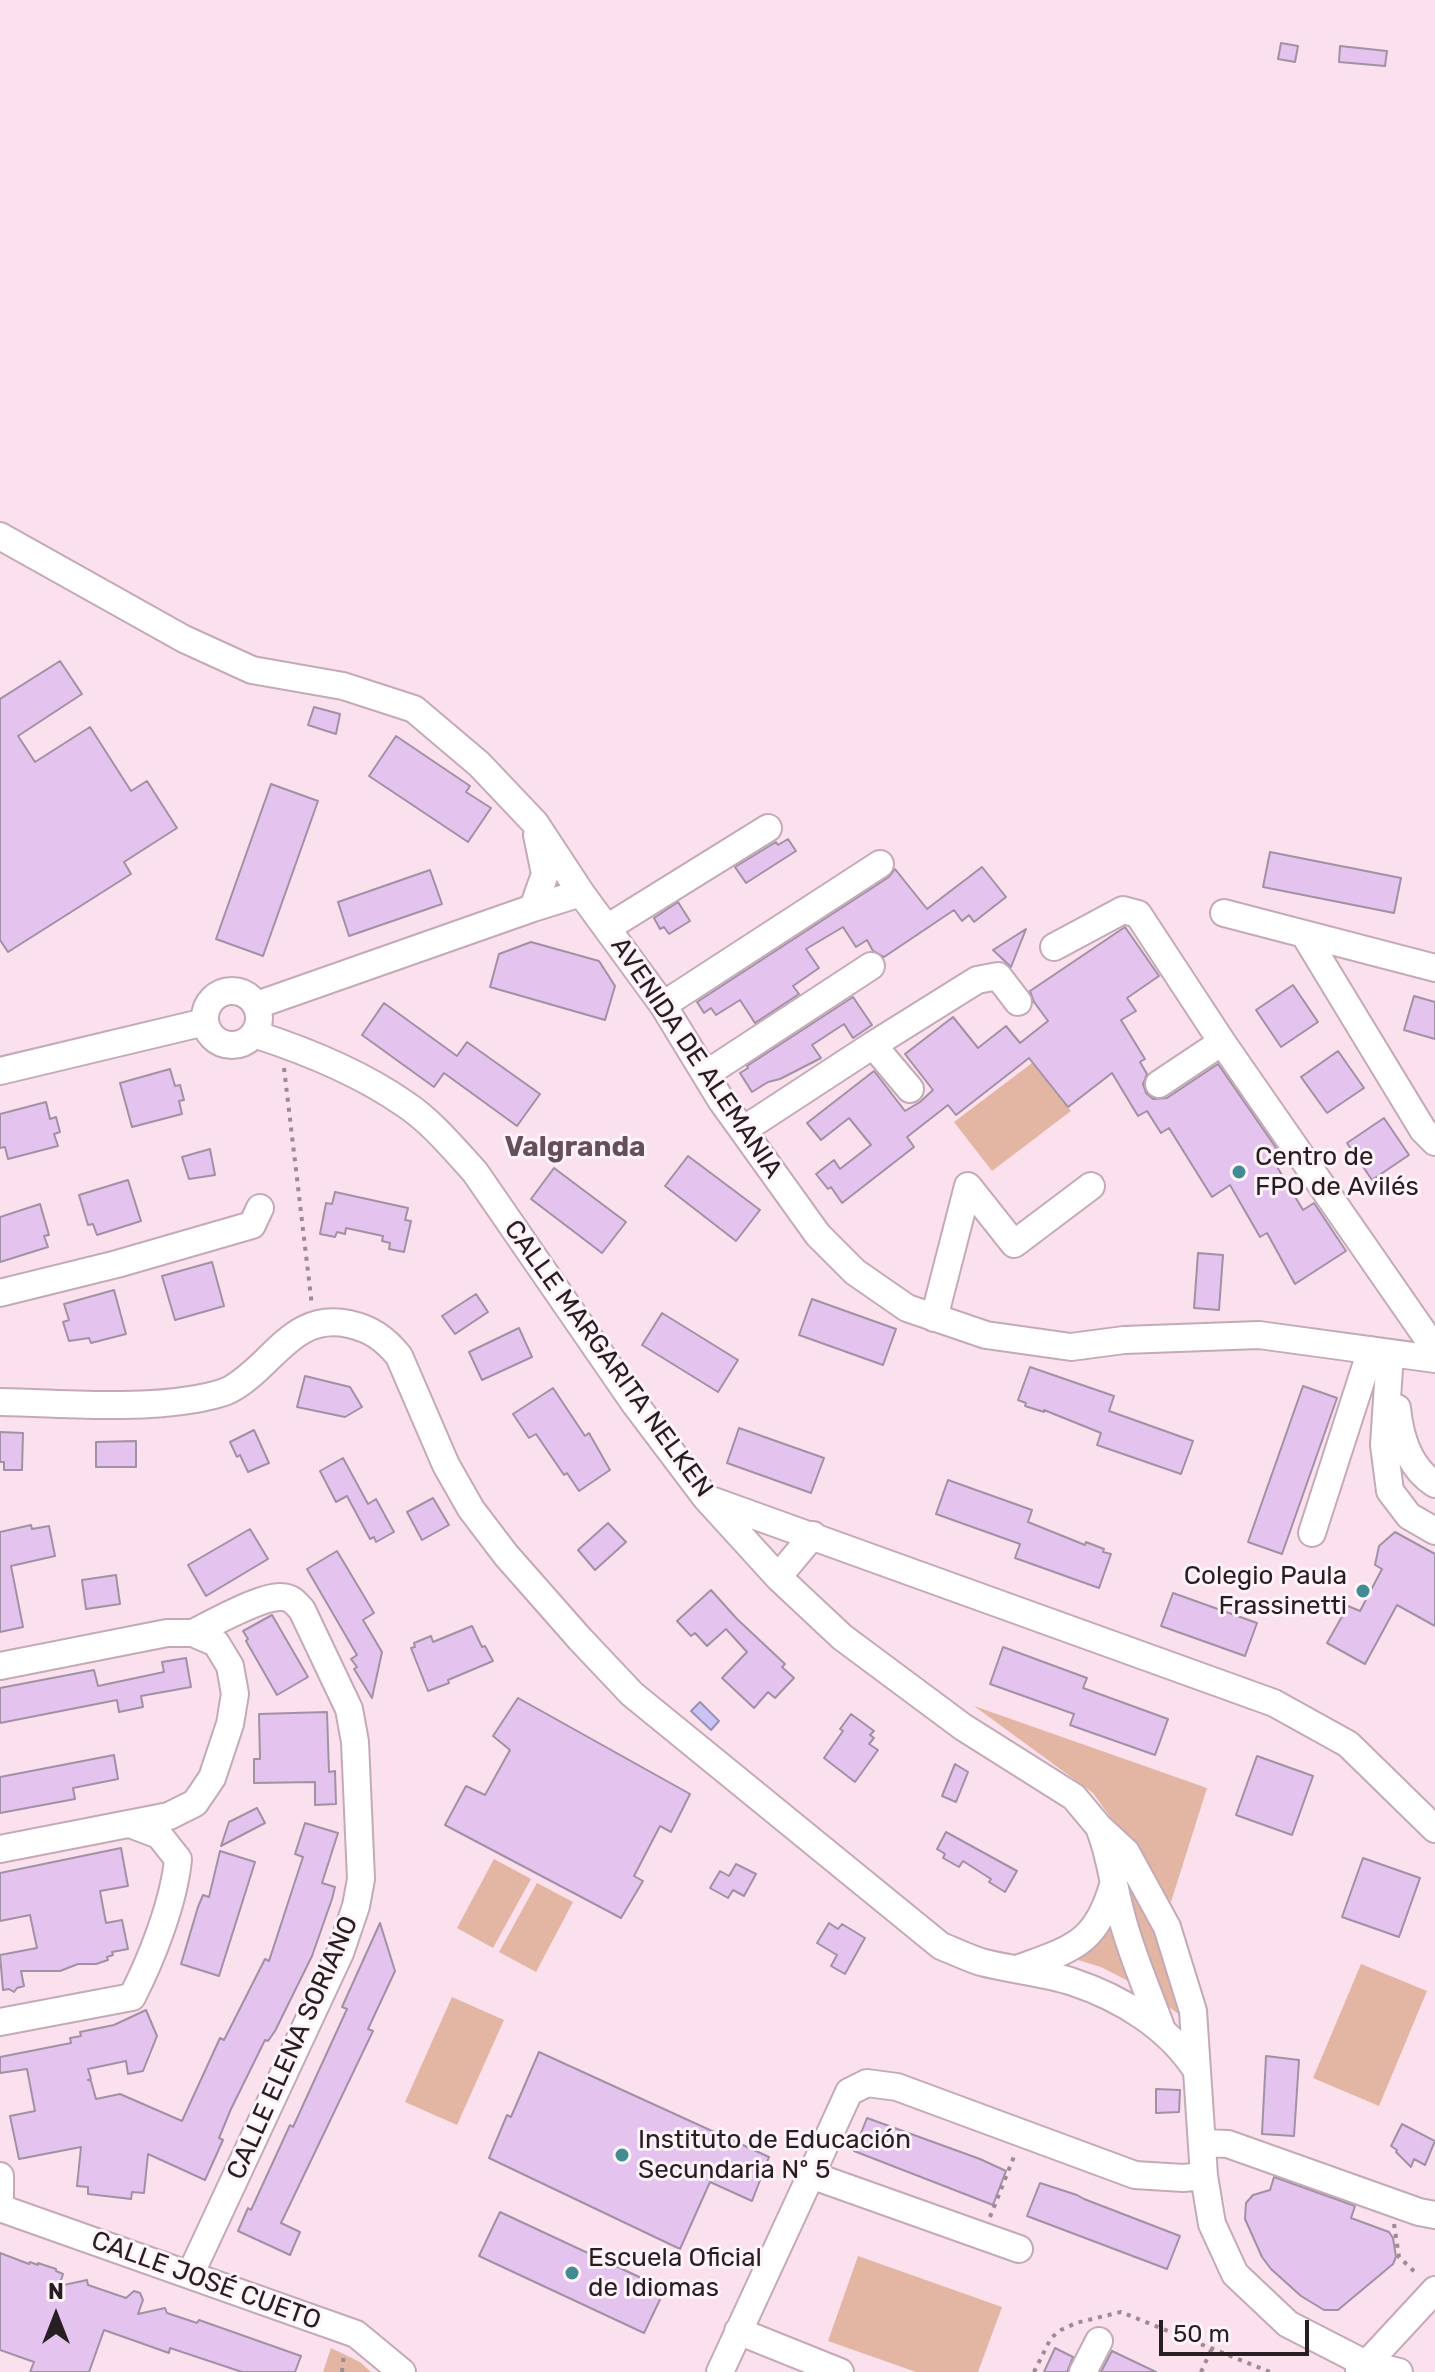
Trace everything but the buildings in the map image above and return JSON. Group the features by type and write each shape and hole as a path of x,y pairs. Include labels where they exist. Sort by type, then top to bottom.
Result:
{"street":[{"name":"AVENIDA DE ALEMANIA","path":"0,536 184,639 252,670 343,686 414,709 479,764 535,823 581,893 663,1005 743,1130 818,1235 855,1272 907,1308 986,1335 1071,1347 1124,1340 1259,1335 1435,1359"},
{"path":"533,908 545,874 535,823"},
{"path":"607,928 768,828"},
{"path":"663,1005 880,864"},
{"path":"257,1005 581,893"},
{"path":"1054,947 1123,910 1138,914 1222,1042 1435,1349"},
{"path":"1224,913 1435,968"},
{"path":"1304,934 1423,1130 1435,1142"},
{"path":"706,1074 871,966"},
{"path":"743,1130 977,980 998,976 1018,1002"},
{"path":"231,990 242,992 257,1005 259,1022 254,1034 241,1043 221,1043 209,1033 205,1022 206,1008 219,993 231,990"},
{"path":"0,1071 205,1022"},
{"name":"CALLE MARGARITA NELKEN","path":"254,1034 291,1046 357,1075 406,1105 445,1139 475,1172 635,1404 706,1498 778,1577 842,1637 963,1727 1074,1797 1099,1827 1126,1852 1167,1927 1193,2011 1204,2176 1212,2224 1235,2274 1288,2324 1362,2368 1399,2372"},
{"path":"1159,1084 1222,1042"},
{"path":"873,1045 910,1089"},
{"path":"934,1318 968,1186 1014,1244 1091,1186"},
{"path":"0,1293 117,1264 252,1225 260,1208"},
{"path":"0,1402 143,1404 197,1399 230,1389 259,1368 292,1335 314,1324 337,1321 367,1328 387,1342 407,1371 446,1465 471,1509 506,1555 632,1694 941,1946 979,1961 1071,1981 1114,1999 1182,2047 1197,2071"},
{"path":"1380,1352 1400,1438 1422,1476 1435,1484"},
{"path":"1380,1352 1384,1445 1390,1491 1409,1516 1435,1531"},
{"path":"1312,1533 1380,1352"},
{"path":"706,1498 1274,1703 1348,1744 1435,1829"},
{"path":"778,1577 813,1535"},
{"name":"CALLE ELENA SORIANO","path":"190,2275 340,1953 356,1906 361,1879 355,1742 349,1709 302,1610 293,1600 282,1597 264,1600 193,1633"},
{"path":"0,1666 167,1633 193,1633 216,1643 230,1666 235,1694 230,1724 212,1778 195,1803 169,1816 0,1849"},
{"path":"0,2022 132,1997 143,1975 176,1881 178,1859 159,1835 130,1824"},
{"path":"1099,1827 1110,1853 1114,1881 1135,1960 1162,2030"},
{"path":"1016,1969 1081,1942 1106,1912 1114,1881"},
{"path":"720,2372 838,2111 849,2092 867,2083 897,2087 1135,2175 1204,2176"},
{"path":"1202,2143 1228,2144 1398,2205 1435,2215"},
{"path":"811,2175 1019,2249"},
{"path":"0,2176 0,2200"},
{"name":"CALLE JOSÉ CUETO","path":"0,2208 356,2334 402,2372"},
{"path":"1362,2368 1434,2290"},
{"path":"738,2331 840,2372"},
{"path":"1083,2372 1099,2341"}],"path":[{"path":"291,1046 284,1064 314,1324"},
{"path":"983,2236 1023,2133"},
{"path":"1398,2205 1394,2228 1399,2257 1434,2290"},
{"path":"1034,2372 1051,2338 1061,2330 1121,2312 1270,2372"},
{"path":"1201,2372 1212,2348"}],"shaded area":[{"path":"1032,1063 1071,1111 992,1171 954,1122"},
{"path":"700,1702 719,1721 711,1730 691,1711"},
{"path":"974,1706 1207,1788 1171,1902 1093,1793"},
{"path":"494,1859 531,1879 493,1948 457,1928"},
{"path":"1117,1868 1138,1887 1160,1934 1187,2020 1156,1998"},
{"path":"537,1883 573,1902 536,1972 499,1952"},
{"path":"1112,1910 1134,1984 1101,1967 1068,1957"},
{"path":"1361,1964 1427,1991 1379,2106 1313,2078"},
{"path":"452,1997 504,2020 457,2125 405,2102"},
{"path":"858,2256 1002,2307 978,2372 916,2372 828,2341"},
{"path":"331,2348 360,2362 371,2372 323,2372"}],"place":[{"name":"Centro de FPO de Avilés","path":"1239,1172"},
{"name":"Colegio Paula Frassinetti","path":"1363,1591"},
{"name":"Instituto de Educación Secundaria Nº 5","path":"622,2155"},
{"name":"Escuela Oficial de Idiomas","path":"572,2273"}],"district":[{"name":"Valgranda","path":"575,1148"}]}
